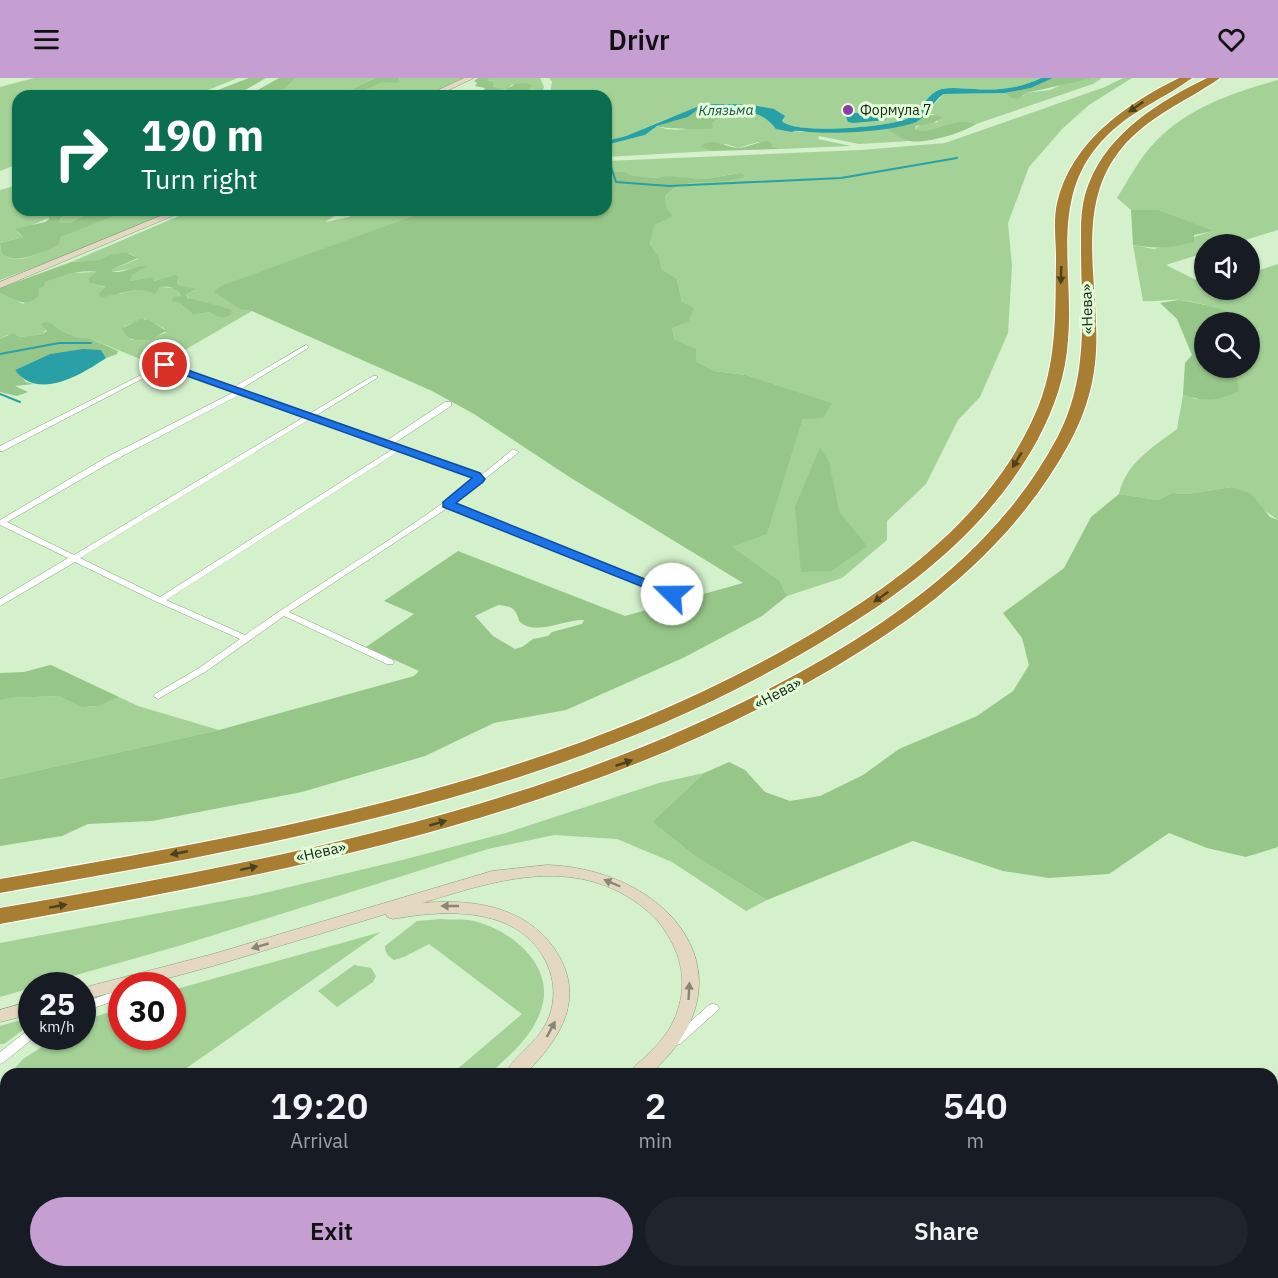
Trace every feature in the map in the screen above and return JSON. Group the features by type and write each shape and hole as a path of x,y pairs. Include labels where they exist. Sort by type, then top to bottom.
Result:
{"highway":[{"name":"«Нева»","path":"0,886 237,842 374,812 508,775 617,737 696,704 780,662 846,622 892,590 945,548 974,518 1005,479 1035,431 1052,391 1061,351 1063,204 1073,176 1089,150 1111,126 1135,107 1186,78"},
{"name":"«Нева»","path":"0,916 244,869 385,838 526,798 636,759 721,723 804,680 872,638 920,604 978,555 1003,530 1034,489 1064,438 1081,396 1089,356 1088,207 1096,180 1110,155 1132,130 1166,105 1215,78"}],"street":[{"path":"443,90 470,78"},
{"path":"0,285 168,216"},
{"path":"0,523 110,459 239,390 306,347"},
{"path":"0,449 165,365 399,448 479,479"},
{"path":"0,603 375,377"},
{"path":"387,444 448,404"},
{"path":"160,600 399,448"},
{"path":"158,696 202,670 283,612 448,504 515,452"},
{"path":"448,504 672,594"},
{"path":"0,523 245,638"},
{"path":"283,612 390,662"},
{"path":"96,990 213,960 470,882 528,870 562,870 603,879 637,895 661,914 681,941 686,955 690,985 689,1000 684,1016 665,1047 645,1068"},
{"path":"307,932 403,911 443,906 495,913 525,927 546,948 554,960 560,974 561,1001 552,1028 543,1042 519,1068"},
{"path":"179,972 213,960"},
{"path":"645,1068 713,1008"},
{"path":"0,1016 18,1011"},
{"path":"0,1059 18,1044"}],"green space":[{"path":"34,78 238,78 208,90 12,90 12,166 0,171 0,87"},
{"path":"249,78 266,78 245,90 218,90"},
{"path":"279,78 294,78 282,90 258,90"},
{"path":"294,78 375,78 350,90 279,90 289,85"},
{"path":"375,78 399,78 400,81 397,83 383,82 366,90 350,90"},
{"path":"399,78 464,78 437,90 366,90 383,82 400,81"},
{"path":"478,78 490,78 487,80 502,90 483,90 485,88 475,86 477,83 474,81"},
{"path":"490,78 540,78 544,87 543,90 535,90 528,88 532,86 531,84 511,85 508,89 501,90 492,85 493,82 487,80"},
{"name":"Формула 7","path":"549,78 1041,78 1000,89 942,89 931,95 915,114 894,123 841,128 804,128 790,125 782,121 784,116 752,105 669,118 612,140 612,90 551,90 552,82"},
{"path":"1053,78 1093,78 1026,93 1018,99 1009,97 1005,93 1031,88"},
{"path":"1102,78 1093,84 976,124 968,122 930,130 915,129 920,125 938,122 933,114 925,114 944,94 1005,93 1009,97 1023,96 1026,93 1050,90 1065,83"},
{"path":"1123,78 1132,78 1089,105 1063,128 1029,167 1008,223 1012,266 1008,333 980,397 958,420 926,484 887,521 887,540 842,578 787,596 780,581 731,547 767,533 803,419 831,403 746,375 714,371 696,361 675,340 672,327 682,302 677,279 662,269 659,257 650,244 653,224 667,209 665,197 672,190 691,184 745,176 739,173 703,179 633,177 625,172 612,172 612,161 861,150 945,143 1105,87"},
{"path":"1278,80 1278,230 1260,235 1203,234 1213,231 1159,210 1131,210 1117,198 1150,147 1169,129 1213,102"},
{"path":"521,83 533,85 529,89 533,90 502,90"},
{"path":"738,108 773,114 773,121 781,128 800,132 885,127 910,141 859,144 819,136 818,139 851,146 780,149 758,142 738,148 726,144 708,149 711,151 612,157 612,143 645,135 657,126 677,130 687,129 738,113"},
{"path":"738,108 738,113 712,123 713,128 685,129 657,126 688,117 698,109"},
{"path":"926,114 943,117 933,123 916,126 915,129 930,130 958,122 976,124 944,137 917,142 903,139 885,127 918,121"},
{"path":"768,141 773,144 771,146 780,149 711,151 701,146 715,142 739,148"},
{"path":"612,172 657,178 667,176 703,179 740,173 746,176 735,180 685,185 670,191 665,197 667,209 673,216 654,225 650,244 659,257 662,269 677,279 682,302 694,308 689,321 672,328 675,340 696,349 696,361 714,371 746,375 832,403 823,418 803,419 767,534 732,547 780,581 787,596 762,616 685,657 566,710 494,723 425,756 302,792 152,821 88,824 62,836 0,846 0,779 219,730 414,676 419,671 366,647 414,614 384,601 458,551 625,616 743,583 571,478 474,414 432,391 252,311 242,310 214,292 221,286 413,216 612,216","holes":["498,605 510,607 516,613 519,621 526,626 541,627 584,620 582,624 533,639 515,649 493,636 475,616"]},
{"path":"12,187 12,216 53,216 17,232 23,237 0,243 0,190"},
{"path":"1131,210 1159,210 1214,231 1194,234 1194,242 1179,246 1133,245"},
{"path":"48,216 63,216 59,221 69,223 83,216 113,216 61,237 58,245 43,252 15,259 7,257 2,252 0,243 23,237 15,229 45,222 49,219"},
{"path":"64,216 83,216 69,223 59,221"},
{"path":"110,216 160,216 88,247 0,280 0,248 11,259 24,258 57,245 61,237"},
{"path":"179,216 335,216 325,222 350,216 413,216 221,287 242,310 252,311 157,366 89,338 76,337 51,323 43,334 19,337 7,335 0,339 0,293 23,304 44,282 73,273 97,272 89,281 120,294 136,290 156,290 160,287 175,288 181,296 172,302 180,303 193,315 209,312 215,315 227,308 192,301 186,295 196,290 178,285 176,276 153,281 152,277 130,281 131,275 146,266 112,272 113,269 138,259 129,253 97,261 71,262","holes":["145,319 164,328 166,333 158,335 152,341 131,340 124,326"]},
{"path":"1194,237 1194,256 1166,265 1194,279 1194,300 1260,300 1260,270 1278,264 1278,520 1232,487 1187,494 1172,493 1158,500 1119,494 1134,465 1150,449 1177,429 1183,395 1196,399 1226,378 1260,378 1260,312 1228,312 1190,301 1143,301 1133,245 1154,249"},
{"path":"126,252 138,258 113,269 112,272 147,266 132,275 130,281 152,277 154,281 176,275 179,278 178,285 197,289 186,295 188,298 227,308 232,310 231,314 222,317 209,312 193,315 180,303 172,302 173,298 181,296 170,287 160,287 155,294 136,290 103,297 98,295 105,287 89,282 89,278 97,272 90,271 45,282 44,286 38,289 39,295 30,302 20,302 0,293 0,288 71,262 100,260 110,255"},
{"path":"1179,300 1228,312 1194,312 1194,378 1237,378 1239,391 1211,399 1198,399 1183,395 1185,363 1192,355 1177,319 1160,303"},
{"path":"141,319 149,320 167,331 152,341 134,340 124,333 122,328"},
{"path":"45,322 76,337 89,338 118,351 117,354 106,358 101,350 50,354 15,370 26,382 34,384 15,386 28,392 17,396 0,392 0,339 13,333 19,337 43,334 47,331 41,324"},
{"path":"820,447 829,462 839,511 867,546 831,571 801,572 795,507"},
{"path":"1232,487 1251,494 1270,517 1278,520 1278,847 1246,857 1207,848 1169,833 1109,874 1049,878 1003,871 913,841 767,900 695,856 652,822 704,773 729,762 745,770 765,792 790,801 820,796 863,775 899,749 977,716 1013,691 1029,665 1022,638 1003,613 1064,568 1091,517 1119,494 1158,500 1172,493 1187,494"},
{"path":"50,665 119,697 99,706 82,707 59,696 8,698 0,701 0,673 24,672"},
{"path":"59,696 88,707 119,697 138,706 219,730 0,779 0,701 8,698"},
{"path":"704,773 652,822 695,856 767,900 746,911 672,862 617,839 554,835 488,849 182,945 87,972 18,972 18,992 0,997 0,943 256,895 402,860 506,833 659,783"},
{"path":"469,920 484,924 513,940 536,964 542,978 544,994 541,1010 532,1029 520,1045 496,1068 459,1068 522,1014 429,944 394,960 389,956 385,946 417,921"},
{"path":"381,932 187,1068 15,1068 23,1059 37,1050 96,1050 96,1017 108,1012 108,1050 186,1050 186,986"},
{"path":"354,965 371,968 376,976 373,982 337,1007 318,991"},
{"path":"18,1021 18,1034 4,1044 0,1044 0,1026"}],"water":[{"path":"1041,78 1053,78 1031,88 1005,93 944,94 921,119 904,126 887,129 804,132 775,125 773,114 745,108 698,109 688,117 657,126 645,135 612,143 612,140 704,104 752,105 774,109 785,116 782,121 804,128 860,127 904,120 915,114 931,95 942,89 1000,89 1026,84"},
{"path":"882,113 886,120 848,122 845,114"},
{"path":"83,349 101,350 106,358 60,382 35,384 24,379 15,370 50,354"}],"waterway":[{"name":"Клязьма","path":"710,108 740,107 759,110 775,119 780,127 792,129"},
{"path":"612,170 616,182 669,186 841,178 957,158"},
{"path":"0,354 59,343 91,343"},
{"path":"0,394 20,402"}],"place":[{"name":"Формула 7","path":"848,110"}],"route":[{"path":"165,365 476,476 479,479 448,504 672,594"}]}
